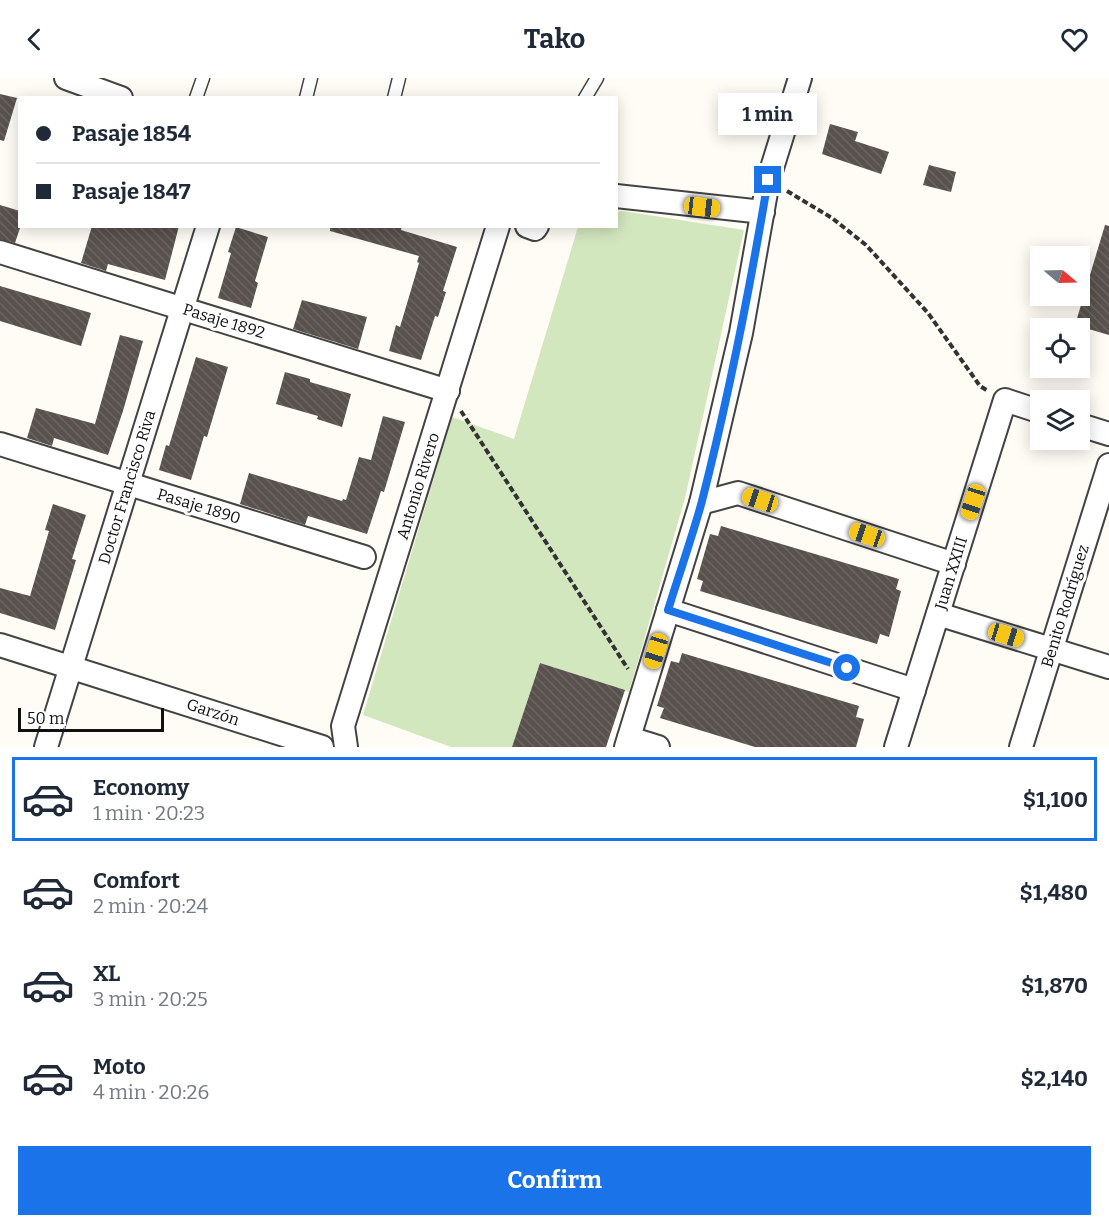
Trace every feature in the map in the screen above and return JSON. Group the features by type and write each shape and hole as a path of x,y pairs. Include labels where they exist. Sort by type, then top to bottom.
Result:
{"street":[{"path":"66,78 116,96"},
{"path":"658,747 628,743 701,503 741,333 768,180 800,78"},
{"path":"618,196 763,212"},
{"name":"Doctor Francisco Riva","path":"46,747 207,228"},
{"name":"Antonio Rivero","path":"346,747 343,726 497,228"},
{"name":"Pasaje 1892","path":"0,252 448,391"},
{"path":"1005,400 1030,408"},
{"name":"Juan XXIII","path":"896,747 1005,400"},
{"path":"1090,428 1109,434"},
{"name":"Pasaje 1890","path":"0,444 364,557"},
{"name":"Benito Rodríguez","path":"1021,747 1109,465"},
{"path":"701,503 738,493 954,564"},
{"path":"668,610 914,690"},
{"path":"938,614 1109,667"},
{"name":"Garzón","path":"0,645 322,747"}],"lane":[{"path":"197,96 203,78"},
{"path":"306,96 311,78"},
{"path":"394,96 399,78"},
{"path":"586,96 597,78"}],"path":[{"path":"768,180 832,218 866,245 928,314 980,386 1005,400"},
{"path":"448,391 643,693"}],"green space":[{"path":"618,212 744,230 685,498 629,692 540,663 512,747 451,747 363,715 452,417 514,439 578,228 618,228"}],"building":[{"path":"0,94 17,98 4,141 0,140"},
{"path":"830,124 858,132 855,141 889,152 881,174 822,154"},
{"path":"929,165 956,172 951,192 923,185"},
{"path":"0,205 18,210 18,228 20,228 15,243 0,239"},
{"path":"1105,225 1109,226 1109,335 1090,329 1090,318 1077,318 1081,306 1090,306 1090,275"},
{"path":"91,228 178,228 165,280 108,264 106,271 81,263"},
{"path":"236,228 268,237 255,281 258,283 251,308 218,298 231,253 228,252"},
{"path":"330,228 402,228 401,230 457,247 443,291 446,292 438,317 435,316 421,360 389,351 396,325 400,327 419,263 417,262 419,256 330,231"},
{"path":"0,286 91,313 81,346 0,321"},
{"path":"302,300 367,317 358,349 293,329"},
{"path":"120,335 143,341 108,455 54,438 52,446 27,438 36,408 95,424"},
{"path":"196,357 228,367 207,437 204,436 191,480 159,470 166,445 169,446"},
{"path":"285,372 351,394 342,427 317,419 318,416 276,404"},
{"path":"383,416 405,422 384,492 381,491 367,534 308,516 305,525 240,504 249,473 342,501 346,500 359,457 371,460"},
{"path":"53,504 86,515 72,559 76,560 55,630 0,613 0,588 30,596 49,531 45,530"},
{"path":"721,526 899,579 896,589 901,591 889,637 880,634 877,644 700,591 703,581 697,579 710,534 718,536"},
{"path":"682,653 859,706 856,717 864,719 856,747 755,747 660,718 664,708 657,706 671,661 679,663"},
{"path":"540,663 625,690 606,747 512,747"}],"route":[{"path":"768,180 741,333 701,503 668,610 847,668"}]}
